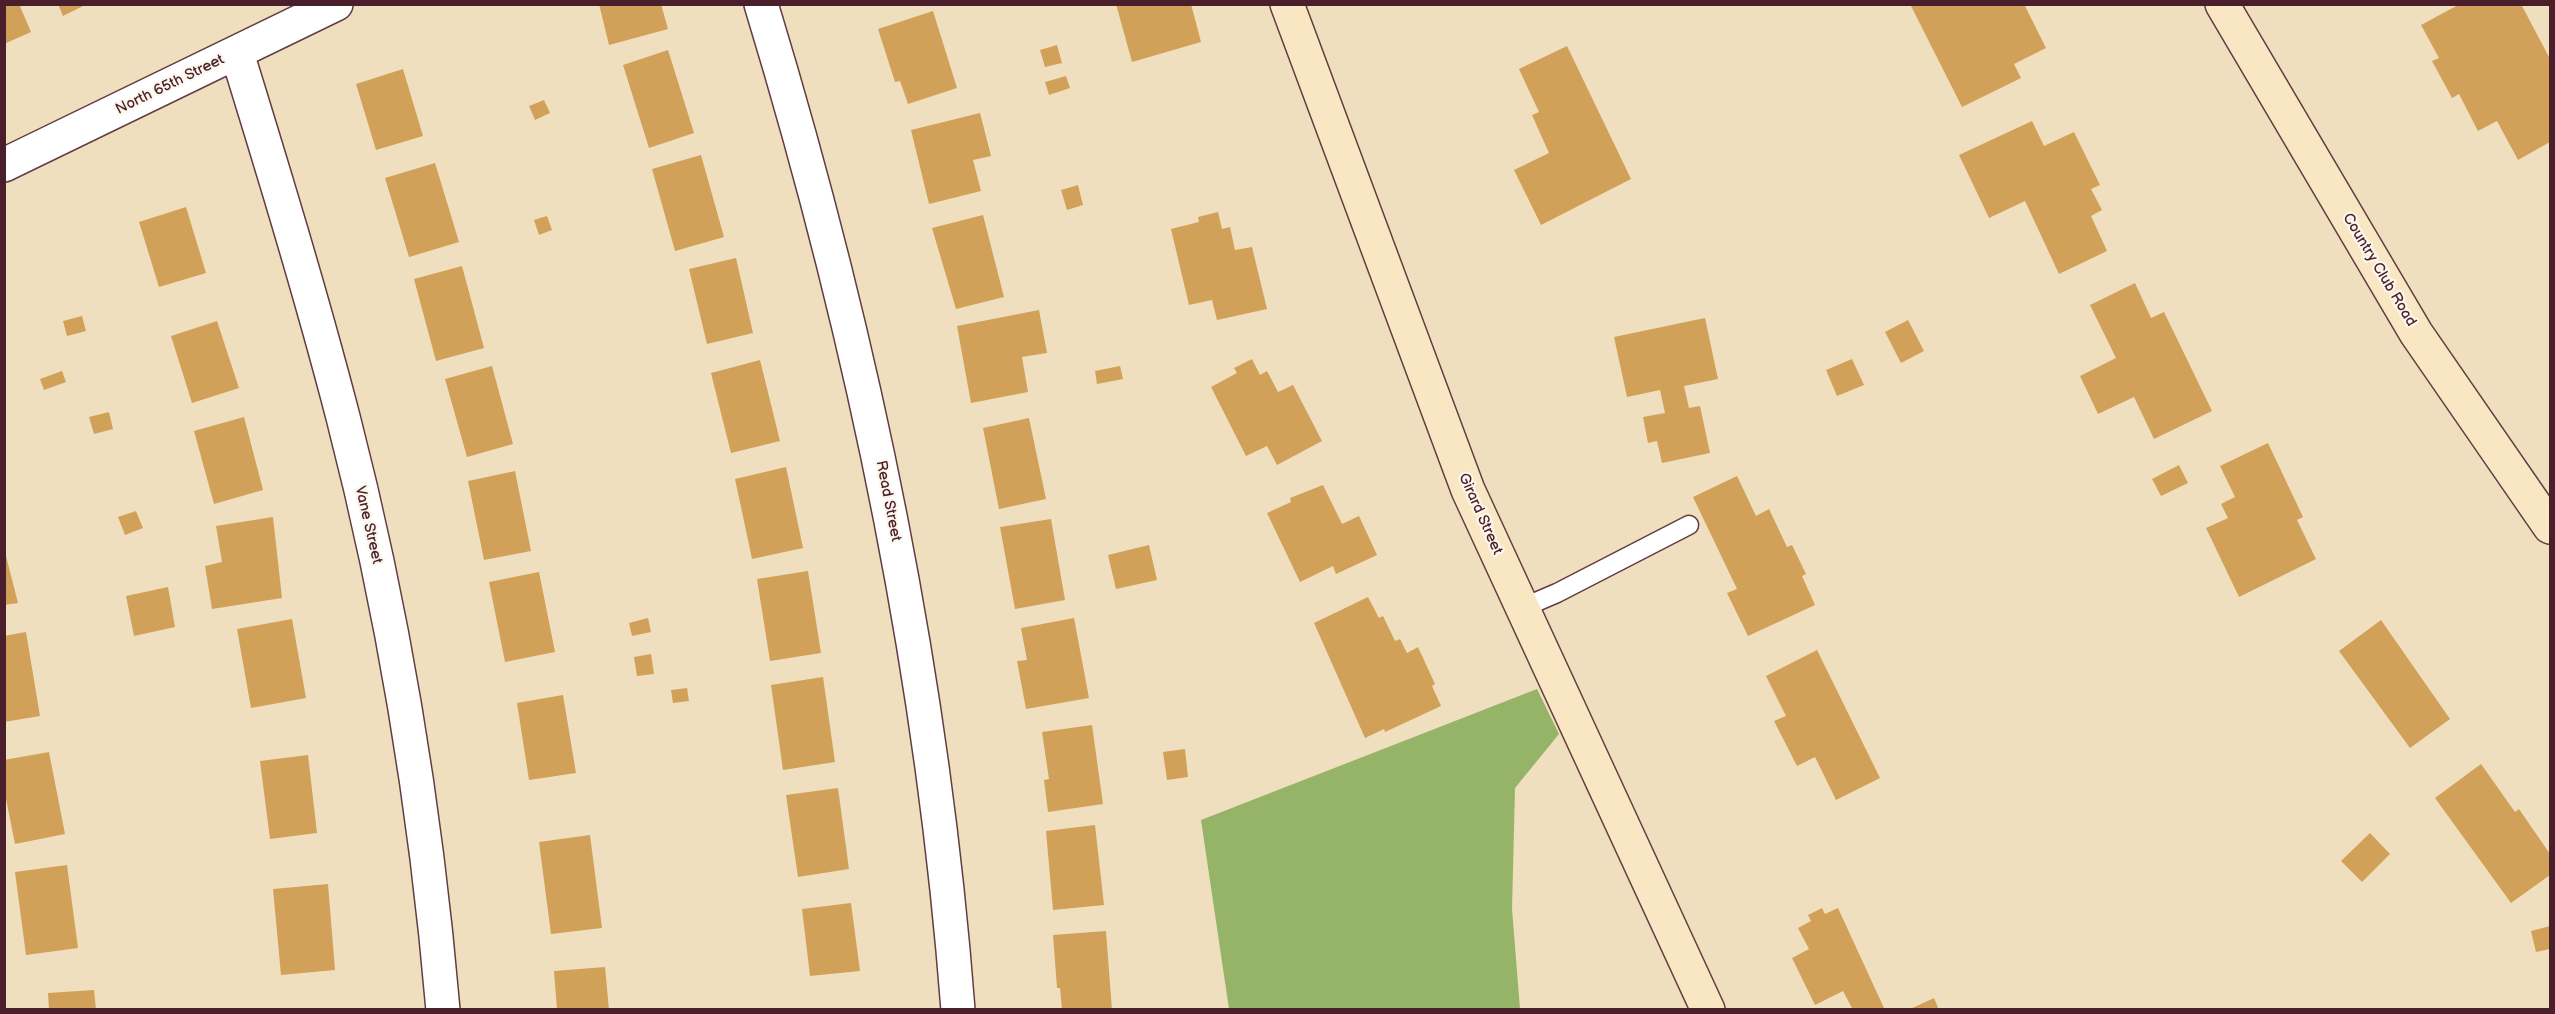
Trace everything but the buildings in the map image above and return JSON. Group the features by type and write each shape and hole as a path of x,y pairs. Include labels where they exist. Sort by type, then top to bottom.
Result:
{"street":[{"name":"North 65th Street","path":"4,165 336,4"},
{"name":"Read Street","path":"761,4 800,131 837,271 876,440 905,591 931,756 951,921 958,1010"},
{"name":"Girard Street","path":"1287,4 1468,490 1708,1010"},
{"name":"Country Club Road","path":"2222,4 2416,333 2550,527"},
{"name":"Vane Street","path":"237,52 304,272 338,397 381,584 412,762 438,945 443,1010"}],"lane":[{"path":"1522,608 1557,593 1689,525"}],"green space":[{"path":"1537,689 1559,734 1515,788 1512,909 1520,1009 1229,1009 1201,820"}]}
